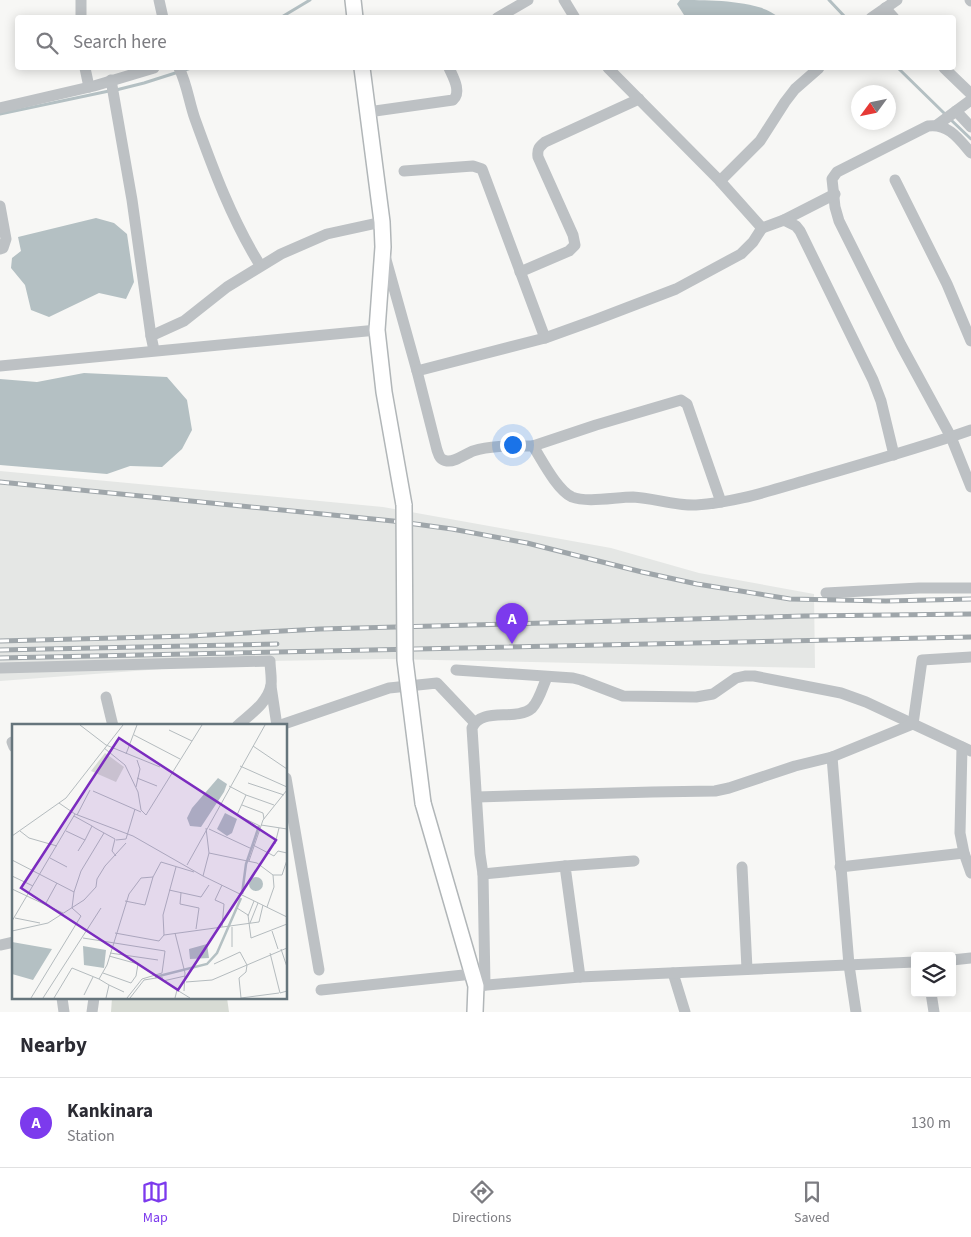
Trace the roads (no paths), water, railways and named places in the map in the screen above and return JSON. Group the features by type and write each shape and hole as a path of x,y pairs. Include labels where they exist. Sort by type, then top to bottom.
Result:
{"main road":[{"path":"353,0 355,15"},
{"path":"362,70 382,222 383,247 377,330 384,392 404,505 405,660 423,803 478,982 476,1012"}],"street":[{"path":"81,0 81,15"},
{"path":"159,0 162,15"},
{"path":"502,15 528,0"},
{"path":"564,0 573,15"},
{"path":"875,15 897,0"},
{"path":"885,8 891,15"},
{"path":"85,70 89,87"},
{"path":"0,108 89,87 112,87 150,70"},
{"path":"181,70 218,182 260,265"},
{"path":"368,112 453,100 458,92 450,70"},
{"path":"610,70 720,181 762,228"},
{"path":"720,181 760,141 795,89 817,70"},
{"path":"946,70 971,94"},
{"path":"112,87 132,200 154,350"},
{"path":"520,272 569,251 575,245 573,235 538,157 539,147 545,142 639,99"},
{"path":"971,100 937,125 928,126 837,172 832,179 837,214 843,229 901,345 951,437 971,487"},
{"path":"956,111 971,128"},
{"path":"937,125 950,131 971,153"},
{"path":"404,171 473,166 482,169 545,338"},
{"path":"895,180 947,284 971,341"},
{"path":"417,371 545,338 689,283 741,254 753,242 762,228 784,220 835,194"},
{"path":"0,206 6,239 5,244 0,249"},
{"path":"784,220 796,226 800,231 866,364 881,401 894,455"},
{"path":"151,336 184,321 227,287 260,265 281,254 327,234 382,222"},
{"path":"383,247 437,450 444,461 450,461 474,451 485,449 503,446 533,446 596,425 684,400 721,502"},
{"path":"0,366 377,330"},
{"path":"533,446 559,486 574,498 639,497 677,505 696,505 721,502 784,486 894,455 971,430"},
{"path":"826,593 919,588 971,588"},
{"path":"913,724 922,660 971,658"},
{"path":"0,668 270,661 270,686 278,724"},
{"path":"456,670 581,680 623,696 696,697 713,694 736,678 754,676 841,693 866,702 966,749 960,833 971,873"},
{"path":"478,982 483,874 472,728 474,722 481,718 520,713 532,708 547,676"},
{"path":"284,724 389,688 437,683 474,722"},
{"path":"239,724 257,709 265,698 270,686"},
{"path":"106,697 113,724"},
{"path":"477,797 715,791 730,788 795,766 832,758 913,724"},
{"path":"832,758 849,966 856,1012"},
{"path":"288,790 319,970"},
{"path":"840,867 964,852"},
{"path":"483,874 634,860"},
{"path":"565,866 580,977"},
{"path":"742,866 747,969"},
{"path":"956,960 971,958"},
{"path":"321,990 911,962"},
{"path":"673,973 685,1012"},
{"path":"932,997 934,1012"}],"waterway":[{"path":"285,15 310,0"},
{"path":"829,0 843,15"},
{"path":"116,90 185,70"},
{"path":"900,70 945,114"},
{"path":"0,114 109,91"},
{"path":"950,119 971,139"}],"railway":[{"path":"0,482 393,521 452,529 527,543 697,584 790,599 886,601 971,599"},
{"path":"0,641 190,636 320,629 804,616 971,614"},
{"path":"0,658 971,637"},
{"path":"0,650 277,644"}],"place":[{"name":"Kankinara","path":"512,644"}]}
